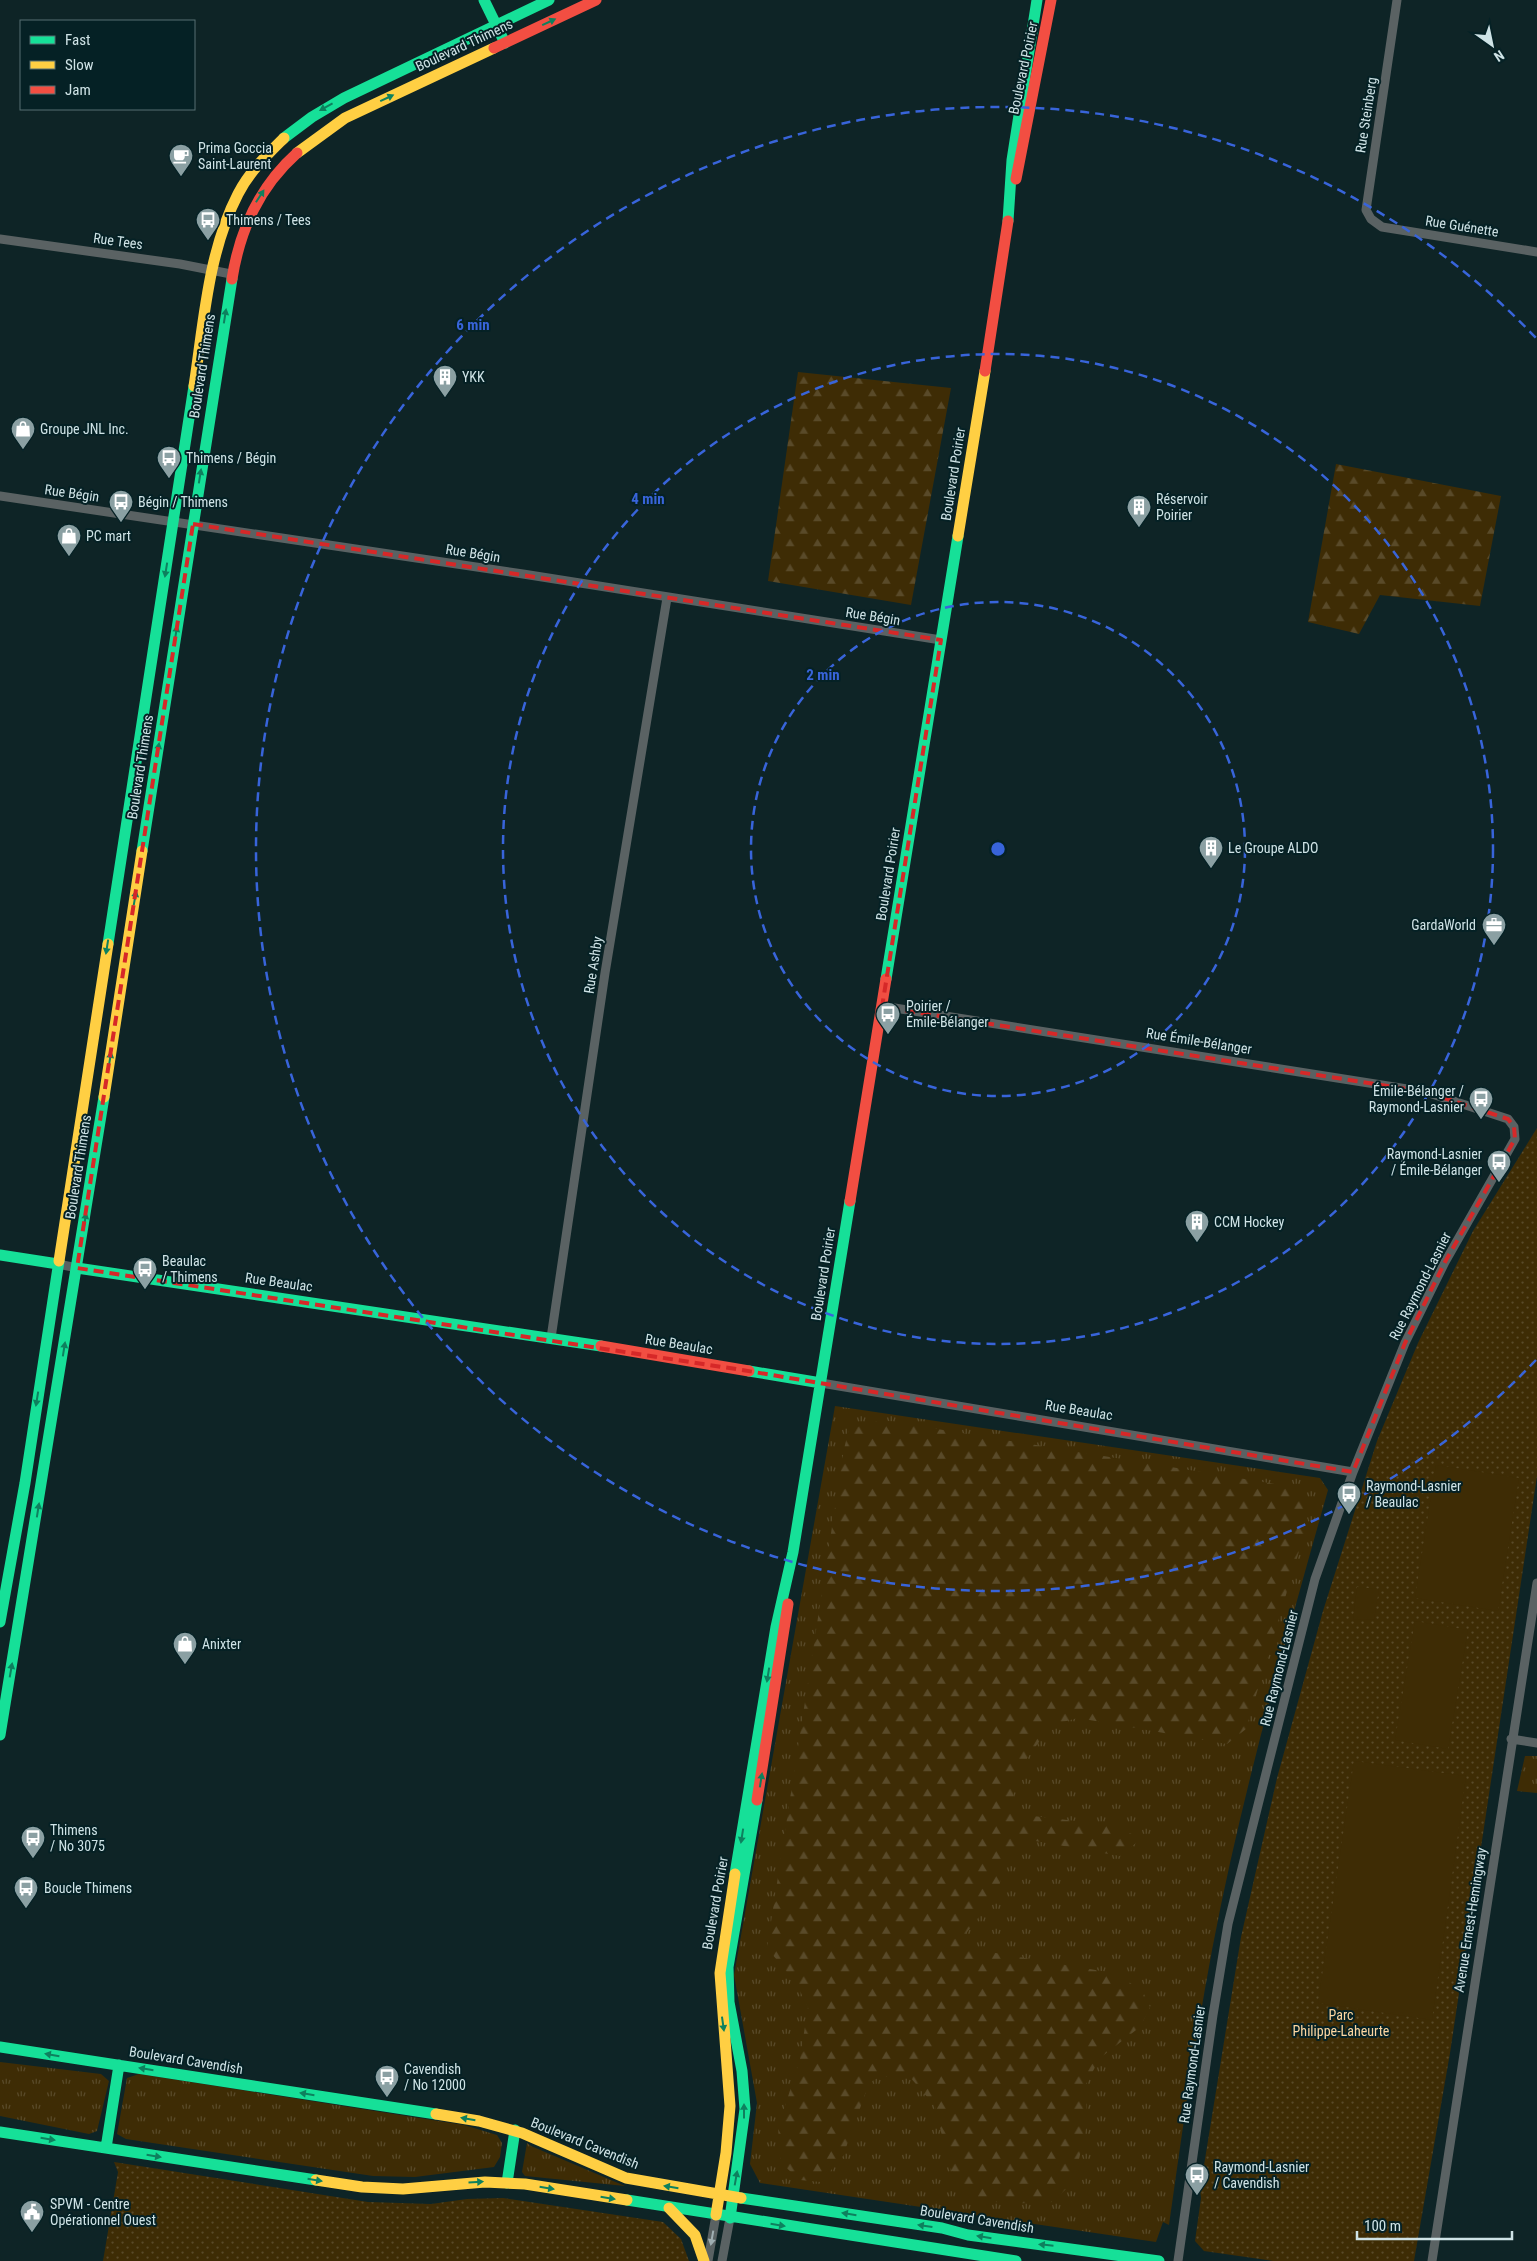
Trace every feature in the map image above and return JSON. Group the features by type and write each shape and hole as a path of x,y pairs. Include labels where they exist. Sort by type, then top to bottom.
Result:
{"street":[{"path":"484,0 505,43"},
{"name":"Boulevard Thimens","path":"0,1622 25,1483 212,270 224,226 239,193 264,158 290,132 318,111 550,0"},
{"name":"Boulevard Thimens","path":"0,1735 77,1268 232,274 241,237 256,203 271,180 300,148 345,118 596,0"},
{"name":"Boulevard Poirier","path":"722,2261 730,2218 744,2108 742,2070 729,2002 728,1967 740,1910 783,1646 793,1552 1003,264 1011,201 1012,160 1037,0"},
{"name":"Boulevard Poirier","path":"1011,201 1021,159 1030,99 1051,0"},
{"name":"Rue Steinberg","path":"1382,227 1371,219 1366,210 1397,0"},
{"name":"Rue Guénette","path":"1382,227 1537,252"},
{"name":"Rue Tees","path":"0,239 232,274"},
{"name":"Rue Bégin","path":"0,496 193,524 941,640"},
{"name":"Rue Ashby","path":"551,1338 605,974 667,598"},
{"path":"152,660 172,663"},
{"path":"131,795 150,798"},
{"name":"Rue Émile-Bélanger","path":"882,1006 1426,1092 1508,1119"},
{"name":"Rue Raymond-Lasnier","path":"1178,2261 1228,1924 1315,1579 1353,1472 1405,1343 1445,1262 1516,1139 1514,1127 1508,1119"},
{"name":"Rue Beaulac","path":"0,1255 551,1338 1353,1472"},
{"name":"Boulevard Poirier","path":"708,2261 728,2136 730,2103 728,2060 718,1989 721,1956 776,1627 793,1552"},
{"name":"Avenue Ernest-Hemingway","path":"1432,2261 1511,1739 1537,1583"},
{"path":"1511,1739 1537,1743"},
{"name":"Boulevard Cavendish","path":"0,2046 474,2120 515,2130 631,2180 942,2228 957,2232 1159,2261"},
{"path":"106,2148 119,2065"},
{"path":"507,2183 515,2130"},
{"path":"0,2132 376,2188 416,2189 466,2183 507,2183 1016,2261"},
{"path":"668,2208 695,2235 704,2261"},
{"path":"954,2252 957,2232"}],"highlighted area":[{"path":"193,524 941,640 882,1007 1426,1092 1508,1119 1514,1127 1515,1139 1445,1262 1405,1343 1353,1472 742,1370 77,1268"}],"green space":[{"path":"798,372 951,388 911,605 768,581"},
{"path":"1336,464 1501,496 1480,606 1380,595 1359,634 1308,622"},
{"name":"Parc Philippe-Laheurte","path":"1537,1128 1537,1476 1450,2053 1414,2261 1273,2261 1204,2251 1195,2241 1201,2198 1200,2190 1241,1937 1277,1778 1323,1611 1377,1441 1418,1343 1473,1231"},
{"path":"835,1406 1320,1478 1328,1490 1264,1723 1230,1863 1203,1998 1169,2225 1163,2222 1156,2242 760,2183 750,2164 757,2103 734,1975"},
{"path":"882,1420 1287,1486 1300,1498 1308,1521 1246,1729 1227,1744 1078,1718 1051,1725 1016,1774 1012,1807 1016,1814 1110,1825 1134,1835 1136,1843 1120,1856 1030,1840 1018,1842 992,1900 964,1936 966,1948 1119,1974 1144,1994 1150,2007 1140,2027 1100,2058 1086,2084 1087,2124 1074,2181 1053,2202 1003,2204 966,2193 949,2166 935,2106 909,2076 879,2077 869,2083 843,2156 821,2182 800,2180 781,2163 778,2128 800,2059 808,2007 796,1983 767,1948 844,1449 849,1429"},
{"path":"1436,1465 1519,1478 1498,1611 1415,1598"},
{"path":"1357,1587 1379,1589 1374,1620 1353,1619"},
{"path":"1415,1621 1468,1630 1448,1749 1395,1740"},
{"path":"1525,1756 1537,1756 1537,1793 1517,1791"},
{"path":"1354,1761 1466,1776 1432,2020 1318,2003"},
{"path":"0,2062 101,2074 109,2081 97,2131 89,2134 0,2116"},
{"path":"139,2074 464,2125 497,2135 502,2143 500,2157 494,2167 415,2177 373,2176 126,2139 117,2134 127,2078"},
{"path":"527,2143 625,2186 525,2176 522,2172"},
{"path":"114,2162 368,2202 431,2204 467,2199 503,2198 663,2222 681,2239 689,2261 103,2261 118,2172"}],"traffic: fast":[{"path":"484,0 505,43"},
{"path":"284,138 312,117 344,98 549,0"},
{"path":"1008,221 1012,160 1037,0"},
{"path":"142,851 232,279"},
{"path":"108,944 194,386"},
{"path":"886,979 958,536"},
{"path":"0,1735 104,1097"},
{"path":"735,1874 776,1627 793,1552 850,1201"},
{"path":"0,1255 58,1264"},
{"path":"0,1622 25,1483 59,1261"},
{"path":"77,1268 601,1346"},
{"path":"749,1371 821,1383"},
{"path":"730,2218 745,2109 742,2071 729,2002 728,1967 757,1800"},
{"path":"0,2047 436,2114"},
{"path":"106,2148 119,2065"},
{"path":"507,2183 515,2130"},
{"path":"0,2132 316,2180"},
{"path":"741,2198 942,2228 968,2235 1159,2261"},
{"path":"627,2200 1016,2261"}],"traffic: slow":[{"path":"297,153 345,118 494,48"},
{"path":"194,386 208,287 228,216 247,178 284,138"},
{"path":"958,536 985,371"},
{"path":"104,1097 142,851"},
{"path":"59,1261 108,944"},
{"path":"716,2215 726,2153 730,2106 720,1973 735,1874"},
{"path":"436,2114 479,2121 522,2133 626,2178 741,2198"},
{"path":"316,2180 362,2187 403,2189 485,2182 525,2184 627,2200"},
{"path":"669,2208 695,2235 704,2261"}],"traffic: jam":[{"path":"494,48 596,0"},
{"path":"1016,179 1051,0"},
{"path":"232,279 240,243 253,210 272,180 297,153"},
{"path":"985,371 1008,221"},
{"path":"850,1201 886,979"},
{"path":"601,1346 749,1371"},
{"path":"757,1800 788,1604"}],"place":[{"name":"Prima Goccia Saint-Laurent","path":"181,177"},
{"name":"Thimens / Tees","path":"208,241"},
{"name":"YKK","path":"445,398"},
{"name":"Groupe JNL Inc.","path":"23,450"},
{"name":"Thimens / Bégin","path":"169,479"},
{"name":"Bégin / Thimens","path":"121,523"},
{"name":"Réservoir Poirier","path":"1139,528"},
{"name":"PC mart","path":"69,557"},
{"name":"Le Groupe ALDO","path":"1211,869"},
{"name":"GardaWorld","path":"1494,946"},
{"name":"Poirier / Émile-Bélanger","path":"888,1035"},
{"name":"Émile-Bélanger / Raymond-Lasnier","path":"1481,1120"},
{"name":"Raymond-Lasnier / Émile-Bélanger","path":"1499,1183"},
{"name":"CCM Hockey","path":"1197,1243"},
{"name":"Beaulac / Thimens","path":"145,1290"},
{"name":"Raymond-Lasnier / Beaulac","path":"1349,1515"},
{"name":"Anixter","path":"185,1665"},
{"name":"Thimens / No 3075","path":"33,1859"},
{"name":"Boucle Thimens","path":"26,1909"},
{"name":"Cavendish / No 12000","path":"387,2098"},
{"name":"Raymond-Lasnier / Cavendish","path":"1197,2196"},
{"name":"SPVM - Centre Opérationnel Ouest","path":"32,2233"}]}
